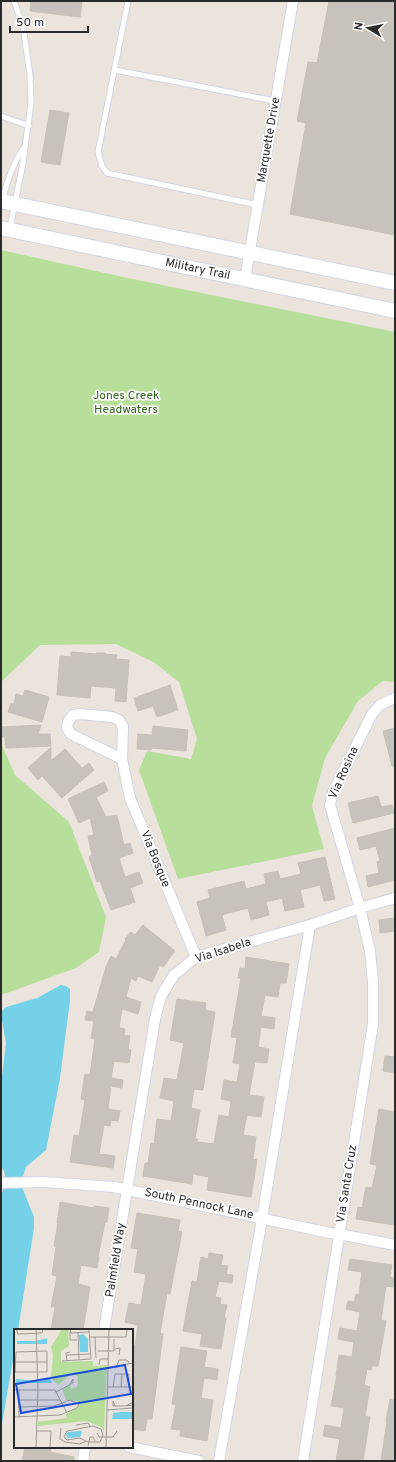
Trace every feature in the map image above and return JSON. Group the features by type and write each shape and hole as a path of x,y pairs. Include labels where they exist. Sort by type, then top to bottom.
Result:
{"main road":[{"path":"5,202 250,252 395,284"},
{"name":"Military Trail","path":"6,228 395,311"}],"street":[{"name":"Marquette Drive","path":"245,279 293,1"},
{"name":"Via Rosina","path":"360,908 330,805 333,792 372,714 380,705 395,698"},
{"name":"Via Bosque","path":"122,759 71,734 67,728 68,722 73,715 79,714 112,717 119,720 124,727 122,759 130,798 196,957"},
{"name":"Via Isabela","path":"128,1190 155,1019 160,996 174,975 196,957 310,925 395,898"},
{"name":"Via Santa Cruz","path":"303,1461 373,1024 373,982 370,951 360,908"},
{"path":"220,1461 310,925"},
{"name":"South Pennock Lane","path":"1,1183 44,1182 114,1187 262,1217 330,1233 395,1245"},
{"name":"Palmfield Way","path":"104,1329 128,1190"},
{"path":"83,1461 85,1448"},
{"path":"133,1448 199,1461"}],"lane":[{"path":"5,202 25,147 31,103 30,75 23,26 14,1"},
{"path":"128,1 98,152 102,166 107,173 258,205"},
{"path":"114,70 275,102"},
{"path":"1,116 29,126"},
{"path":"6,228 5,202 8,179 17,157 25,147"}],"green space":[{"name":"Jones Creek Headwaters","path":"1,250 123,277 395,332 395,682 383,681 358,701 325,758 312,806 324,849 178,879 139,770 147,751 191,759 197,739 179,682 155,663 116,644 40,645 1,682"},
{"path":"1,743 15,775 69,822 106,917 99,952 76,968 4,994 1,994"}],"water":[{"path":"61,985 70,989 70,1000 60,1078 46,1150 26,1167 23,1176 22,1187 34,1217 34,1228 18,1329 14,1329 14,1354 1,1430 1,1195 5,1184 5,1173 1,1166 1,1084 6,1043 2,1021 2,1011 6,1007 37,998"}],"building":[{"path":"31,1 82,1 80,17 30,11"},
{"path":"329,1 395,1 395,235 290,214 306,123 297,121 308,62 317,63"},
{"path":"50,110 69,113 60,165 41,162"},
{"path":"71,652 96,654 105,653 117,655 116,659 129,660 126,702 115,701 116,688 91,686 90,698 57,695 60,656 71,657"},
{"path":"170,685 178,710 157,717 153,706 138,711 134,698"},
{"path":"25,690 49,697 42,722 8,712 11,703 14,704 16,694 23,696"},
{"path":"41,725 38,734 50,734 51,746 6,748 5,737 1,737 1,727"},
{"path":"153,726 188,730 186,751 152,748 151,750 137,749 138,734 152,735"},
{"path":"395,728 395,766 392,766 383,731"},
{"path":"51,747 51,761 65,749 82,768 89,763 94,770 62,798 42,776 38,780 28,768"},
{"path":"104,782 108,791 96,797 106,817 117,815 124,845 130,843 133,853 119,858 125,877 139,872 143,883 130,888 135,902 111,910 100,881 97,882 89,857 92,855 88,836 94,835 90,818 79,823 68,799"},
{"path":"378,796 381,807 392,805 394,813 353,823 348,803"},
{"path":"395,828 395,880 368,887 366,876 379,873 377,862 380,861 376,846 360,850 357,838"},
{"path":"325,857 335,899 324,901 320,885 300,890 304,907 285,911 282,898 266,902 269,915 251,920 248,908 232,912 222,915 226,930 206,936 197,902 210,898 208,890 244,881 246,889 266,884 264,874 278,871 280,879 301,874 298,863"},
{"path":"395,918 395,931 380,933 379,920"},
{"path":"143,925 175,951 163,967 160,965 152,982 138,976 136,981 131,978 126,997 141,1002 138,1014 122,1009 119,1028 125,1029 124,1035 130,1036 128,1049 131,1050 129,1063 114,1061 111,1078 123,1080 122,1088 111,1086 108,1109 120,1111 118,1121 111,1120 110,1126 104,1125 99,1154 115,1156 113,1168 70,1162 74,1135 79,1136 85,1100 81,1099 85,1074 90,1075 95,1039 91,1038 94,1021 85,1020 87,1011 93,1012 106,967 111,956 116,959 126,940 125,939 131,932 135,935"},
{"path":"246,957 289,964 286,983 280,983 278,997 265,995 261,1016 275,1018 274,1029 261,1027 258,1047 269,1049 267,1063 255,1062 249,1095 264,1097 261,1117 247,1115 243,1135 256,1137 253,1159 257,1160 251,1197 207,1190 209,1177 193,1174 192,1184 143,1176 145,1163 148,1163 151,1143 154,1144 157,1119 171,1121 174,1101 160,1098 164,1078 177,1080 184,1043 170,1040 177,999 206,1003 205,1010 215,1012 203,1090 194,1089 191,1108 200,1110 195,1139 198,1139 197,1142 214,1144 219,1115 229,1117 231,1101 221,1099 224,1080 237,1082 240,1064 233,1063 237,1038 231,1037 241,978 238,978 240,968 245,969"},
{"path":"385,1056 395,1057 395,1073 383,1071"},
{"path":"379,1109 395,1112 395,1225 356,1219 358,1207 362,1208 366,1187 372,1188 377,1165 370,1164"},
{"path":"60,1202 94,1208 94,1206 109,1208 97,1268 81,1265 78,1284 90,1287 83,1329 51,1329 55,1307 51,1307 57,1276 52,1275 56,1247 54,1246"},
{"path":"137,1213 180,1220 178,1231 182,1232 170,1294 167,1293 160,1333 163,1334 152,1419 147,1419 145,1431 133,1429 133,1345 135,1346 138,1325 125,1322 129,1303 141,1305 146,1274 134,1272 138,1249 131,1248"},
{"path":"209,1253 223,1255 221,1265 228,1266 226,1274 233,1275 232,1283 219,1281 215,1297 221,1298 220,1304 227,1305 224,1318 226,1318 221,1349 200,1346 202,1334 183,1331 192,1281 197,1282 201,1257 208,1259"},
{"path":"350,1259 392,1265 390,1277 394,1278 393,1287 386,1286 381,1320 386,1321 378,1366 372,1366 371,1370 367,1369 364,1385 370,1387 365,1416 370,1417 363,1461 336,1461 340,1439 323,1436 325,1425 341,1428 344,1408 331,1406 339,1355 352,1357 354,1342 338,1339 340,1328 357,1331 360,1312 346,1309 348,1301 354,1302 356,1294 359,1295 362,1272 348,1270"},
{"path":"181,1347 207,1351 204,1367 218,1369 217,1380 204,1378 201,1398 213,1400 207,1441 180,1436 181,1430 171,1429 176,1405 172,1404"},
{"path":"390,1399 395,1400 395,1461 381,1461 386,1421"},
{"path":"25,1448 51,1448 50,1452 74,1457 74,1461 22,1461"}]}
